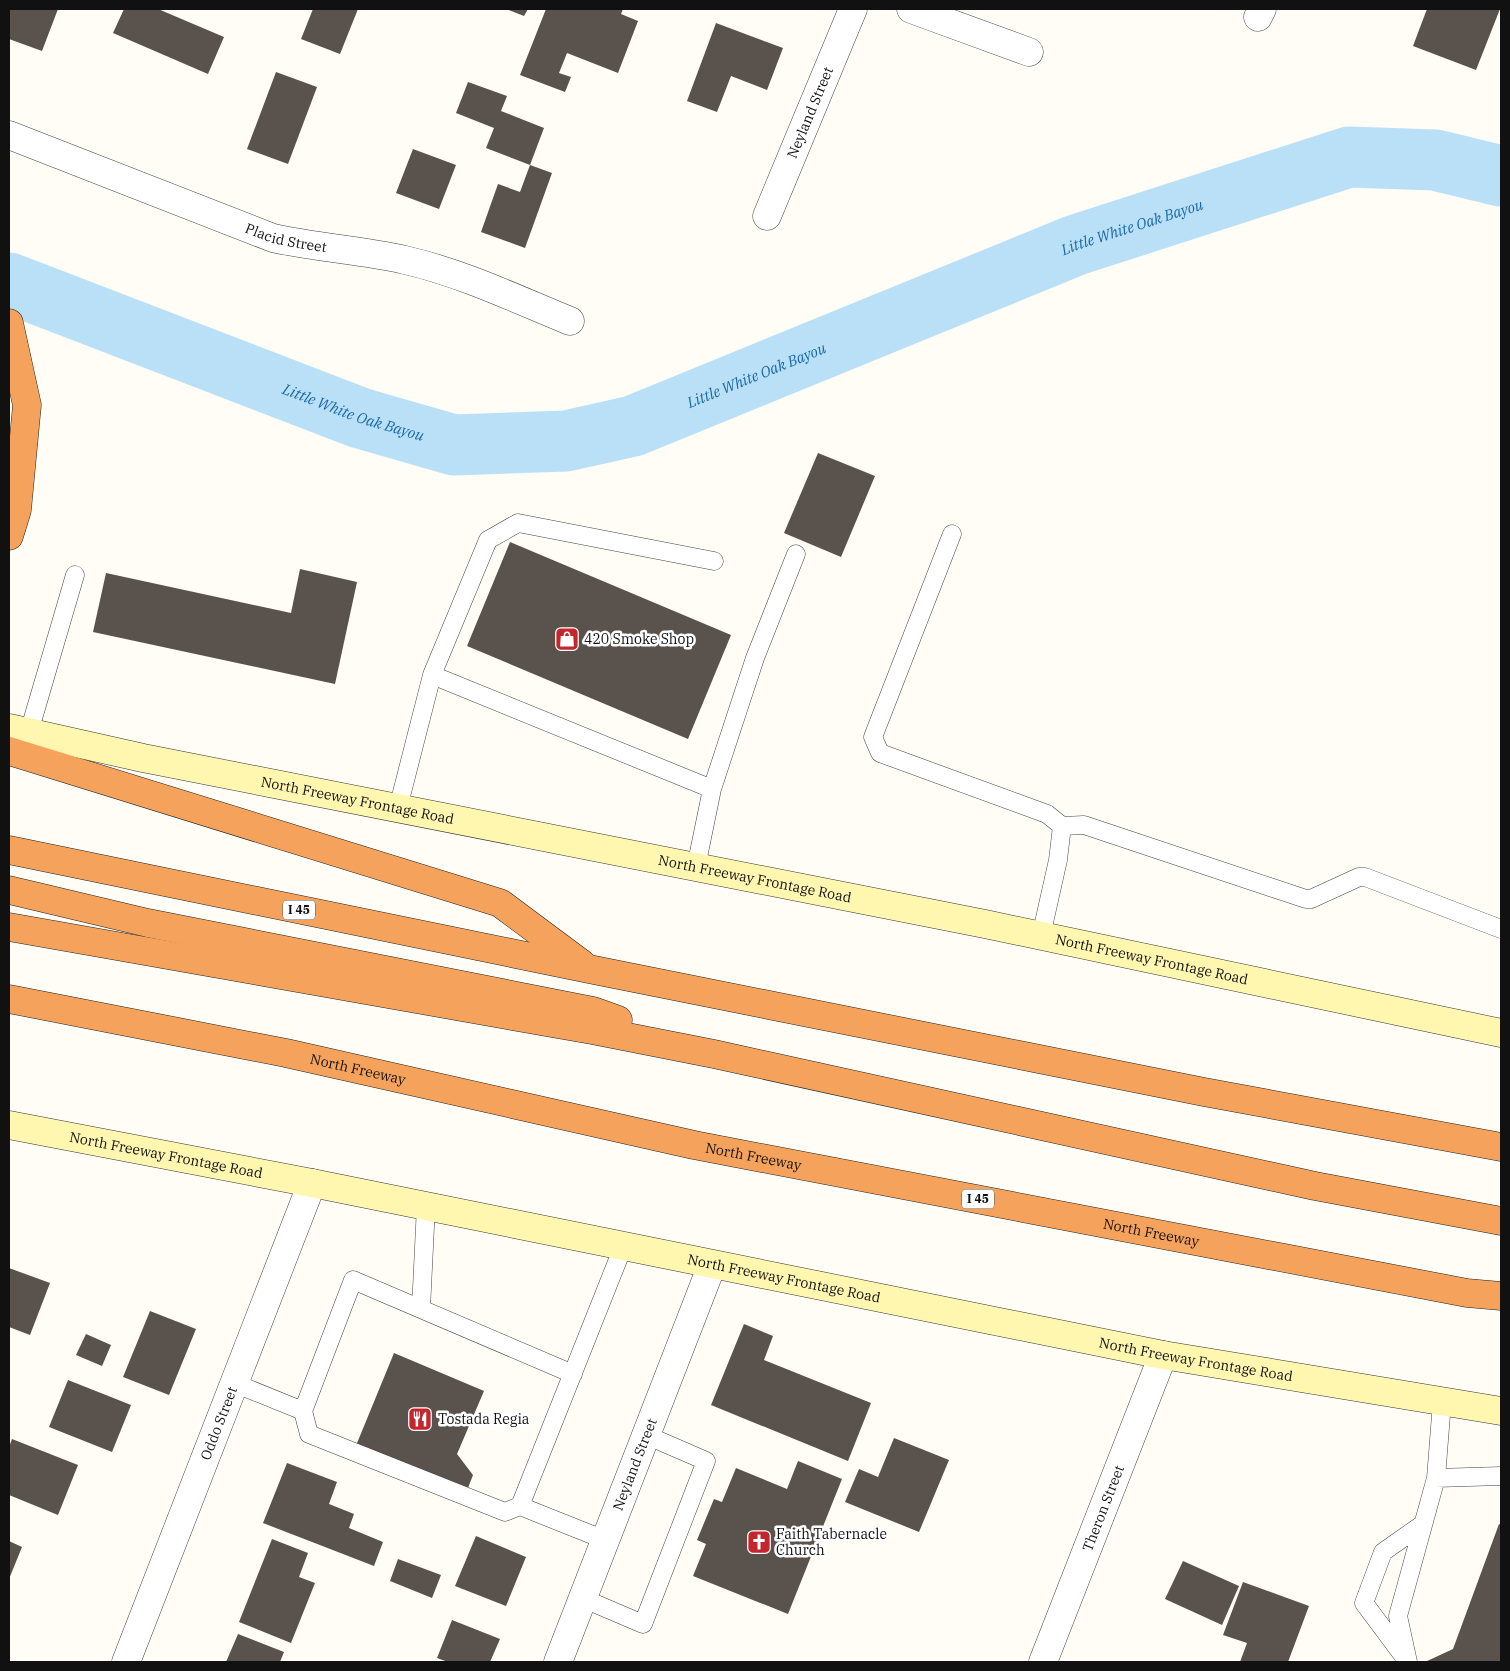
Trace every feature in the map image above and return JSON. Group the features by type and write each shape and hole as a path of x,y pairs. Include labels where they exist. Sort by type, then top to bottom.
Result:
{"highway":[{"path":"9,323 27,405 17,510 9,536"},
{"path":"9,751 500,903 589,969"},
{"name":"I 45","path":"9,850 589,969 1204,1092 1501,1147"},
{"path":"9,890 158,925 593,1011 714,1054"},
{"path":"9,927 714,1054 1315,1186 1501,1221"},
{"name":"North Freeway","path":"9,999 286,1053 694,1145 1467,1293 1501,1296"}],"main road":[{"name":"North Freeway Frontage Road","path":"19,730 143,758 1041,936 1501,1033"},
{"name":"North Freeway Frontage Road","path":"9,1124 312,1183 1163,1355 1501,1411"}],"street":[{"name":"Neyland Street","path":"767,216 853,9"},
{"path":"911,9 1029,52"},
{"name":"Placid Street","path":"9,135 273,238 317,248 404,260 455,275 570,321"},
{"name":"Oddo Street","path":"126,1662 312,1183"},
{"name":"Neyland Street","path":"558,1662 712,1265"},
{"name":"Theron Street","path":"1043,1662 1163,1355"}],"lane":[{"path":"398,808 432,675 488,540 518,523 714,561"},
{"path":"952,534 874,737 875,745 880,753 1047,814 1062,826 1084,825 1306,899 1311,899 1359,877 1366,877 1501,929"},
{"path":"696,867 712,789 755,658 796,554"},
{"path":"19,730 75,575"},
{"path":"432,675 712,789"},
{"path":"1041,936 1058,860 1062,826"},
{"path":"421,1308 426,1206"},
{"path":"520,1506 622,1247"},
{"path":"572,1374 353,1280 303,1411 309,1434 505,1512 520,1506 605,1540"},
{"path":"234,1383 303,1411"},
{"path":"1408,1661 1398,1616 1436,1478 1442,1402"},
{"path":"582,1598 643,1624 706,1461 646,1436"},
{"path":"1436,1478 1501,1476"},
{"path":"1408,1661 1364,1603 1383,1552 1423,1524"}],"building":[{"path":"9,9 58,9 42,51 9,39"},
{"path":"124,9 158,9 224,37 208,74 113,33"},
{"path":"313,9 358,9 340,54 301,39"},
{"path":"506,9 528,9 524,16"},
{"path":"546,9 623,9 621,14 638,21 618,73 567,53 559,73 571,77 565,92 520,75"},
{"path":"1427,9 1500,9 1476,70 1413,46"},
{"path":"716,23 783,48 767,90 731,76 717,112 687,101"},
{"path":"276,72 317,87 288,164 247,149"},
{"path":"468,82 507,96 501,111 544,128 530,165 486,148 494,128 456,113"},
{"path":"413,149 456,165 439,209 396,193"},
{"path":"530,165 552,173 525,248 481,232 498,184 520,192"},
{"path":"818,453 875,476 841,557 784,533"},
{"path":"510,542 731,635 688,739 467,646"},
{"path":"300,569 357,582 335,684 93,632 106,573 291,613"},
{"path":"9,1268 50,1283 30,1335 9,1327"},
{"path":"150,1311 196,1329 169,1395 123,1377"},
{"path":"744,1324 773,1336 764,1360 871,1403 848,1461 711,1405"},
{"path":"86,1334 111,1345 102,1366 76,1355"},
{"name":"Tostada Regia","path":"394,1353 484,1391 457,1454 473,1475 466,1493 355,1448"},
{"path":"68,1380 131,1405 112,1452 49,1427"},
{"path":"894,1438 949,1460 919,1532 845,1502 859,1469 878,1477"},
{"path":"12,1439 78,1465 58,1515 9,1495 9,1447"},
{"name":"Faith Tabernacle Church","path":"798,1461 842,1479 788,1614 693,1576 706,1544 697,1540 714,1499 722,1502 736,1468 787,1489"},
{"path":"287,1463 337,1482 329,1504 354,1514 349,1528 383,1542 374,1566 263,1523"},
{"path":"1499,1524 1501,1525 1501,1662 1425,1662 1453,1649"},
{"path":"476,1536 526,1557 506,1606 455,1586"},
{"path":"272,1539 308,1553 299,1577 315,1583 291,1643 239,1622"},
{"path":"9,1541 22,1547 9,1579"},
{"path":"398,1559 441,1575 432,1598 390,1581"},
{"path":"1183,1561 1239,1586 1222,1625 1165,1599"},
{"path":"1243,1582 1309,1606 1288,1662 1240,1662 1247,1643 1223,1635"},
{"path":"452,1620 500,1639 490,1662 448,1662 437,1658"},
{"path":"238,1634 284,1652 280,1662 226,1662"}],"waterway":[{"name":"Little White Oak Bayou","path":"9,283 360,418 454,445 566,441 633,426 1076,245 1349,157 1435,160 1501,176"}],"place":[{"name":"420 Smoke Shop","path":"567,639"},
{"name":"Tostada Regia","path":"420,1419"},
{"name":"Faith Tabernacle Church","path":"759,1542"}]}
